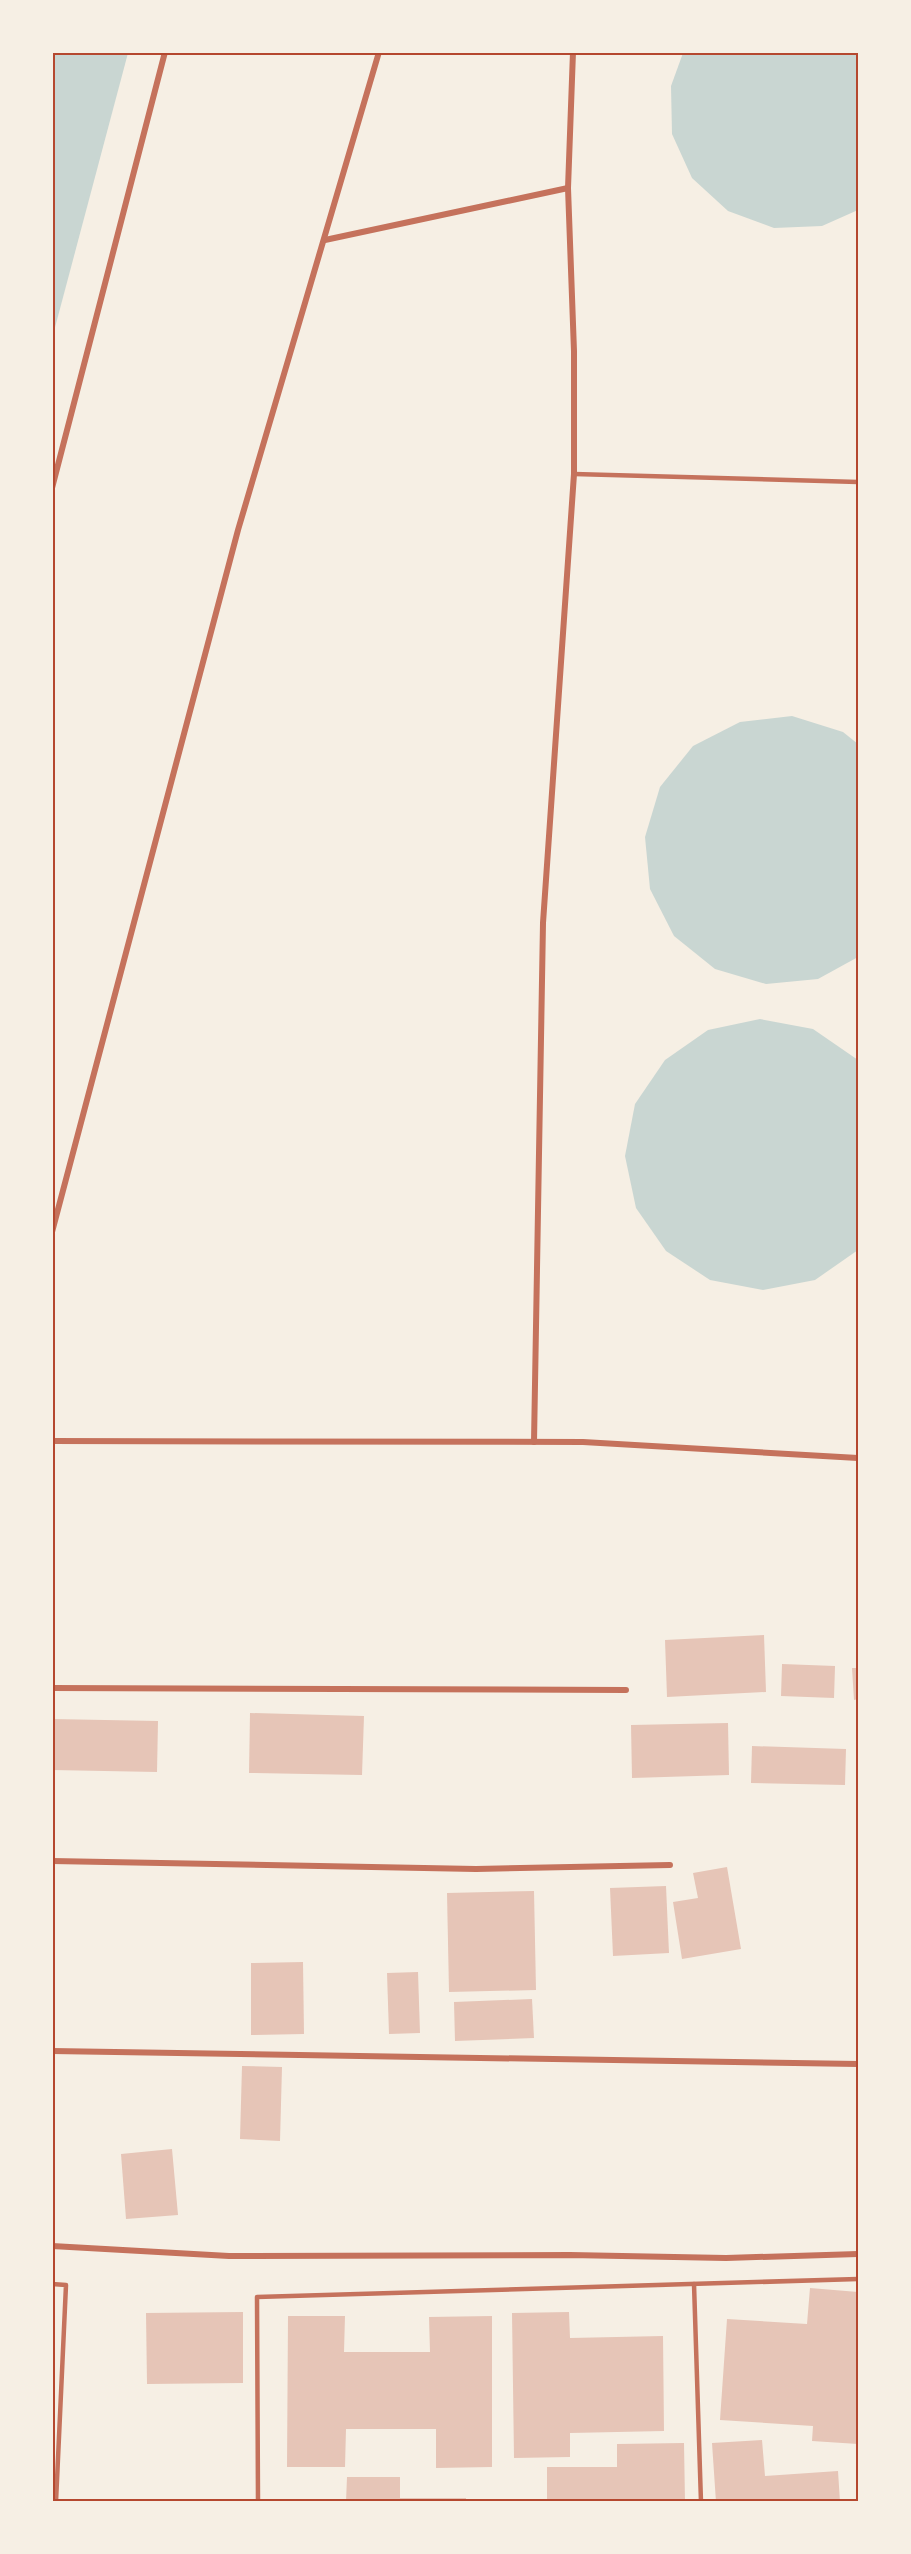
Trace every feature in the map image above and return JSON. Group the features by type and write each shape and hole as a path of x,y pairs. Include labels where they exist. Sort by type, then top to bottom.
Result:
{"street":[{"path":"52,488 165,52"},
{"path":"52,1232 238,530 379,52"},
{"path":"534,1442 543,922 574,474 574,351 568,188 573,52"},
{"path":"325,240 568,188"},
{"path":"52,1441 583,1442 858,1458"},
{"path":"52,1688 626,1690"},
{"path":"52,1861 476,1869 669,1865"},
{"path":"52,2051 858,2064"},
{"path":"52,2246 229,2256 570,2255 726,2258 858,2254"}],"lane":[{"path":"574,474 858,482"},
{"path":"258,2502 257,2297 858,2279"},
{"path":"52,2284 66,2285 56,2502"},
{"path":"694,2284 701,2502"}],"shaded area":[{"path":"52,53 128,53 53,335"},
{"path":"683,53 858,53 858,210 822,226 774,228 728,211 692,178 672,134 671,86"},
{"path":"792,716 843,732 858,744 858,957 818,979 766,984 715,969 674,936 650,889 645,837 660,787 693,746 740,722"},
{"path":"760,1019 813,1029 858,1060 858,1250 815,1280 763,1290 710,1280 666,1251 636,1208 625,1156 635,1104 665,1060 708,1030"}],"building":[{"path":"764,1635 766,1692 667,1697 665,1640"},
{"path":"782,1664 835,1666 834,1698 781,1696"},
{"path":"852,1668 858,1668 858,1699 854,1700"},
{"path":"250,1713 364,1716 362,1775 249,1773"},
{"path":"52,1719 158,1721 157,1772 52,1770"},
{"path":"728,1723 729,1775 632,1778 631,1725"},
{"path":"752,1746 846,1749 845,1785 751,1783"},
{"path":"727,1867 741,1949 682,1959 673,1902 698,1898 693,1873"},
{"path":"666,1886 669,1953 613,1956 610,1888"},
{"path":"534,1891 536,1990 449,1992 447,1893"},
{"path":"303,1962 304,2034 251,2035 251,1963"},
{"path":"418,1972 420,2033 389,2034 387,1973"},
{"path":"532,1999 534,2038 455,2041 454,2002"},
{"path":"242,2066 282,2067 280,2141 240,2139"},
{"path":"172,2149 178,2215 126,2219 121,2154"},
{"path":"810,2288 858,2292 858,2444 812,2441 813,2426 720,2420 727,2319 807,2324"},
{"path":"243,2312 243,2383 147,2384 146,2313"},
{"path":"569,2312 570,2338 663,2336 664,2431 570,2433 570,2457 514,2458 512,2313"},
{"path":"288,2316 345,2316 344,2352 430,2352 429,2317 492,2316 492,2467 436,2468 436,2429 346,2429 345,2467 287,2467"},
{"path":"762,2440 765,2476 838,2471 840,2502 716,2502 712,2443"},
{"path":"684,2443 685,2502 547,2502 547,2467 617,2467 617,2444"},
{"path":"347,2477 400,2477 400,2498 466,2498 466,2502 346,2502"}]}
